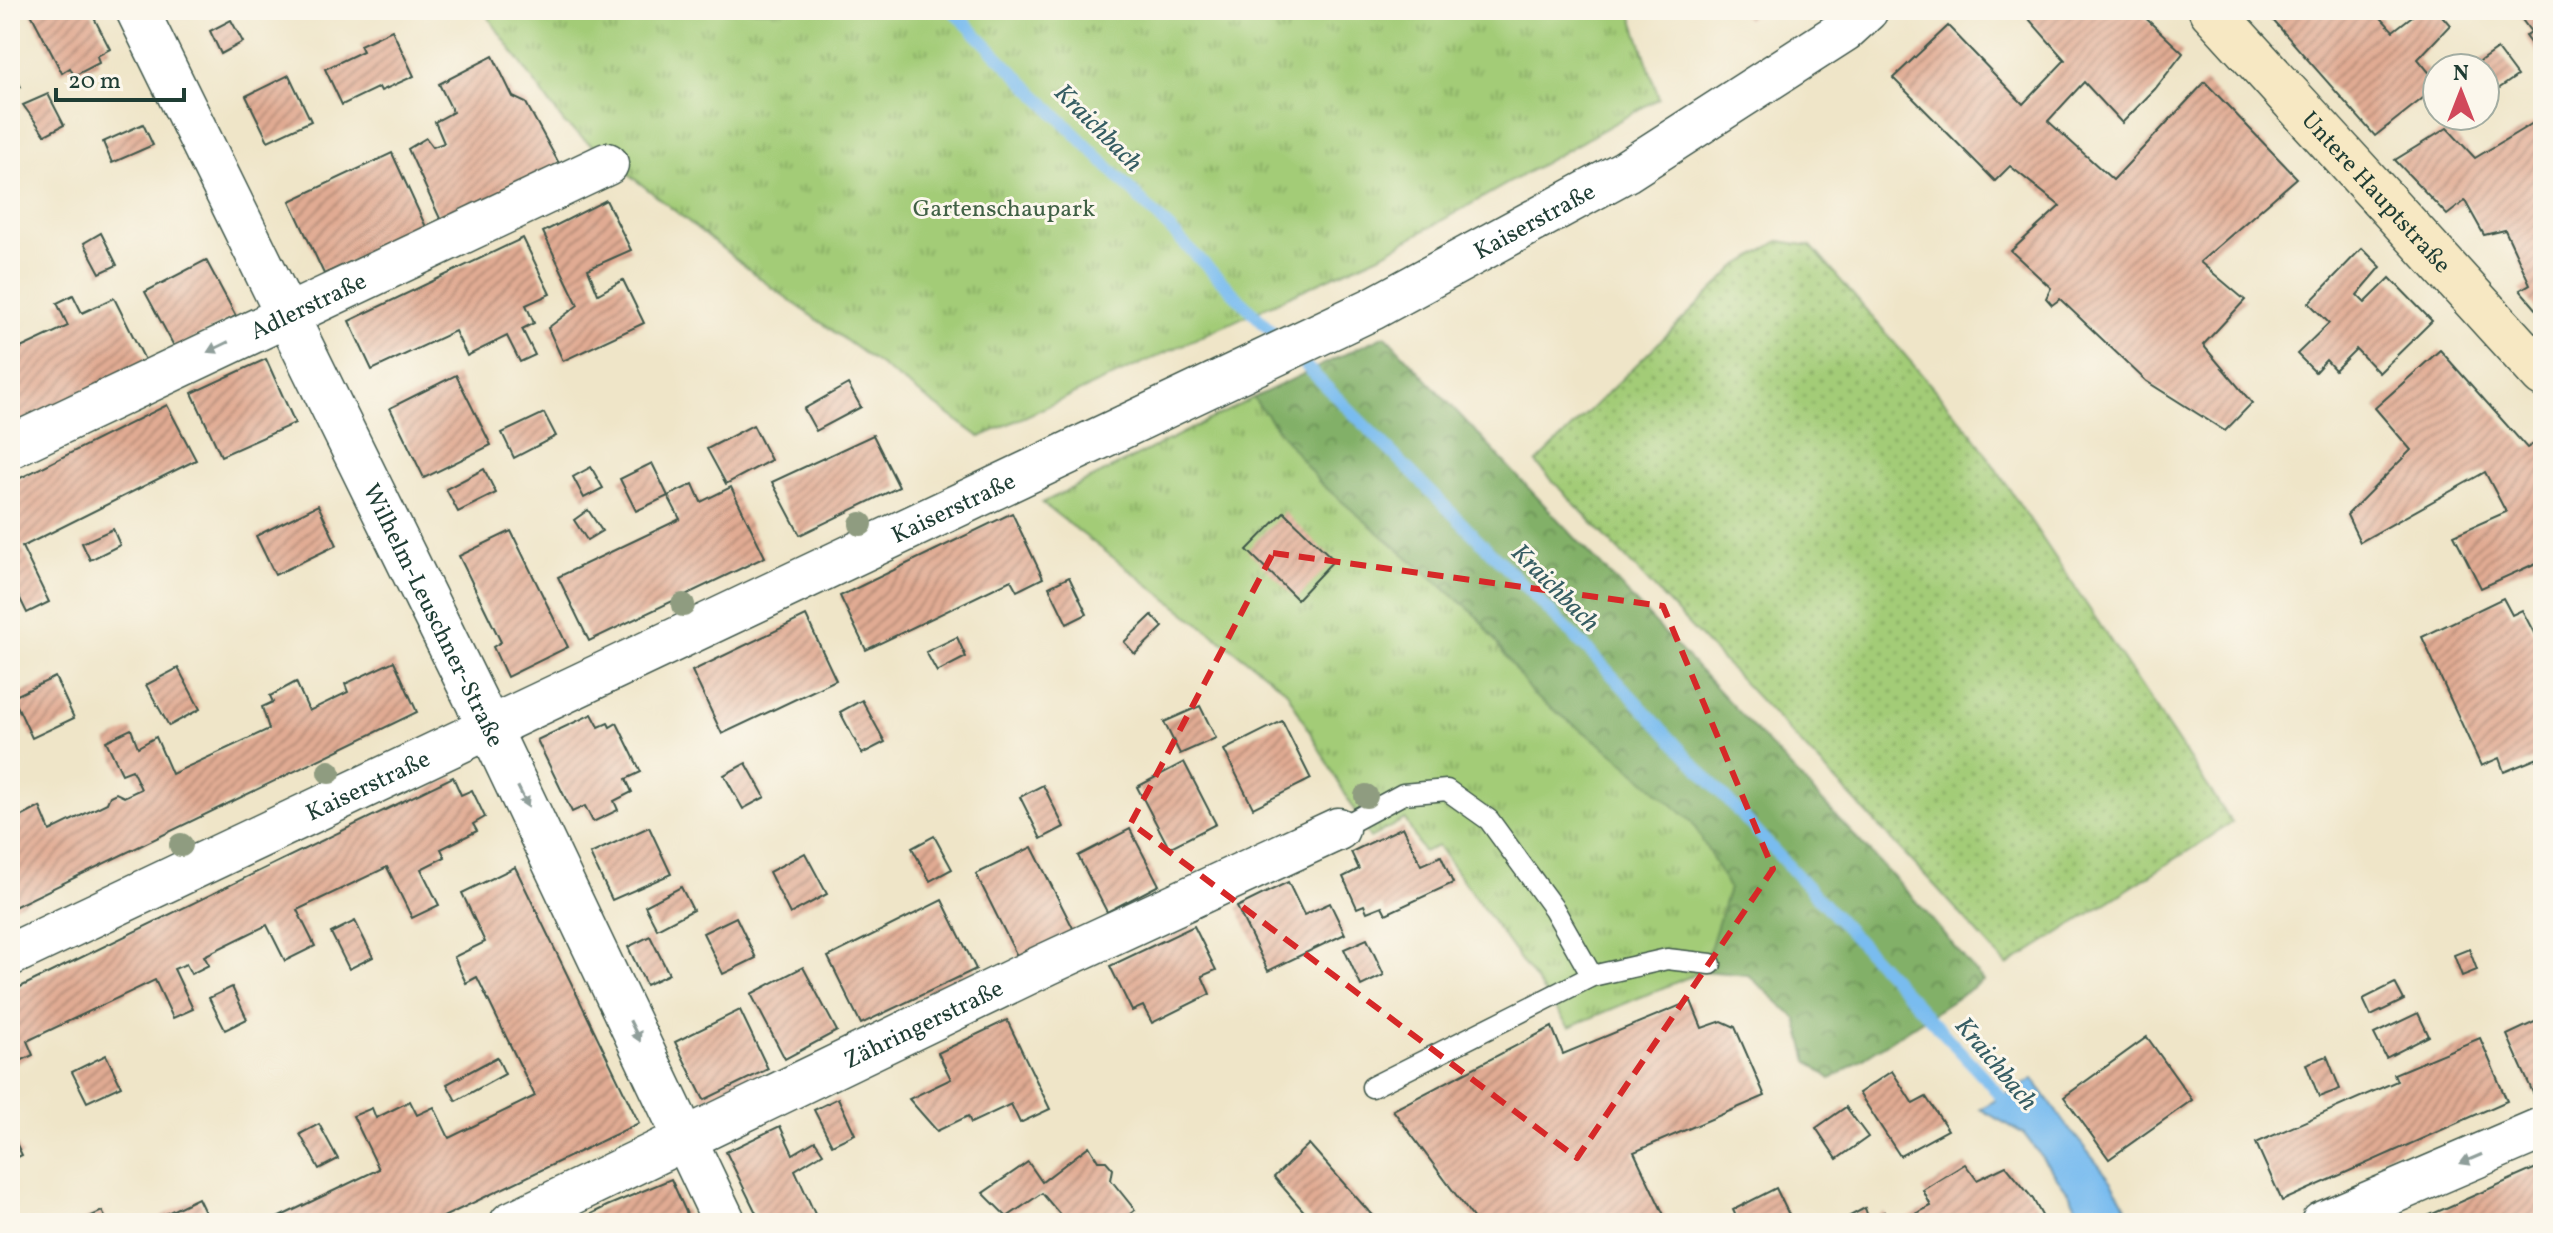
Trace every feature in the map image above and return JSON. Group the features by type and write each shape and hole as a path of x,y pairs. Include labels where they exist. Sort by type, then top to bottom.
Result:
{"main road":[{"name":"Untere Hauptstraße","path":"2211,10 2543,375"}],"street":[{"name":"Wilhelm-Leuschner-Straße","path":"137,10 489,727 725,1223"},
{"name":"Kaiserstraße","path":"10,955 1372,309 1626,171 1845,30 1867,10"},
{"name":"Adlerstraße","path":"10,447 607,164"},
{"name":"Zähringerstraße","path":"511,1223 1047,964 1338,829"},
{"path":"2322,1223 2543,1128"}],"lane":[{"path":"1338,829 1403,794 1447,790 1489,820 1554,909 1592,976"},
{"path":"1372,1087 1592,976 1667,959 1711,964"}],"highlighted area":[{"path":"1273,553 1663,606 1773,869 1577,1158 1131,823"}],"green space":[{"name":"Gartenschaupark","path":"483,10 1630,10 1659,98 1384,253 980,437 766,283 564,123"},
{"path":"1779,241 1811,246 1972,433 2232,823 2007,966 1536,463 1736,267"},
{"path":"1385,335 1924,910 1983,981 1831,1079 1808,1061 1797,1019 1748,975 1703,971 1617,756 1533,695 1477,616 1319,482 1253,398"},
{"path":"1253,398 1319,482 1477,616 1533,695 1617,756 1692,822 1729,888 1703,971 1569,1027 1438,846 1423,852 1405,819 1370,838 1286,690 1042,503"}],"water":[{"path":"2033,1079 2112,1182 2135,1223 2084,1223 2071,1196 2024,1134 1980,1109"}],"building":[{"path":"38,10 90,10 110,49 97,56 99,63 74,76 70,68 62,73 31,14"},
{"path":"1738,10 1758,10 1747,19"},
{"path":"2021,10 2137,10 2183,53 2155,89 2122,123 2084,82 2048,121 2113,180 2205,82 2297,178 2200,262 2245,300 2203,345 2252,403 2225,431 2146,381 2060,299 2052,305 2046,298 2051,288 2011,251 2060,206 2010,166 1995,181 1893,78 1948,26 2023,104 2065,60"},
{"path":"2264,10 2374,10 2393,31 2420,10 2437,10 2450,25 2425,52 2421,52 2418,59 2421,63 2421,100 2375,136"},
{"path":"2515,10 2543,10 2543,61 2525,36 2531,32"},
{"path":"231,20 243,42 221,54 210,31"},
{"path":"392,30 414,76 381,91 379,87 342,105 325,69 363,51 360,45"},
{"path":"2501,54 2517,76 2501,87"},
{"path":"493,56 513,97 526,103 561,167 442,223 408,149 426,138 433,147 444,143 435,122 453,112 439,84"},
{"path":"10,66 21,87 10,92"},
{"path":"289,75 311,121 268,141 246,96"},
{"path":"10,92 17,105 10,109"},
{"path":"48,94 64,125 45,135 23,105"},
{"path":"2543,117 2543,317 2520,290 2530,284 2505,230 2484,235 2465,201 2447,215 2395,160 2440,132 2451,132 2475,158"},
{"path":"143,124 153,145 112,163 103,142"},
{"path":"392,153 426,227 324,274 290,201"},
{"path":"606,200 631,250 588,269 598,294 623,280 644,323 563,361 548,328 578,305 543,232"},
{"path":"101,233 117,265 100,273 84,243"},
{"path":"523,238 550,294 526,305 534,323 522,329 535,355 520,362 507,336 467,356 455,331 372,370 349,321"},
{"path":"2362,248 2381,267 2357,295 2365,303 2390,278 2432,321 2379,373 2356,349 2335,370 2326,360 2315,372 2297,354 2329,323 2309,303"},
{"path":"206,260 236,316 175,348 145,292"},
{"path":"73,295 82,313 114,298 146,362 10,427 10,353 68,326 57,303"},
{"path":"2440,350 2527,448 2543,438 2543,560 2481,588 2454,535 2506,512 2485,472 2360,542 2347,515 2411,450 2375,408"},
{"path":"266,359 295,423 221,456 192,393"},
{"path":"456,375 491,445 424,478 390,408"},
{"path":"848,384 861,407 816,431 804,409"},
{"path":"167,405 196,460 22,547 49,602 27,613 10,578 10,483"},
{"path":"544,413 556,436 514,458 502,433"},
{"path":"753,425 771,460 726,484 707,449"},
{"path":"873,435 899,487 800,535 772,482"},
{"path":"652,463 668,496 636,511 620,479"},
{"path":"591,467 603,488 584,498 573,477"},
{"path":"484,469 496,493 458,512 446,489"},
{"path":"693,484 701,502 731,487 765,557 589,641 558,577 680,519 668,496"},
{"path":"318,505 337,545 275,575 256,536"},
{"path":"588,510 602,531 587,540 574,520"},
{"path":"1284,512 1334,560 1297,599 1247,550"},
{"path":"1012,513 1043,578 1017,591 1011,580 866,650 840,596"},
{"path":"113,529 120,545 90,560 82,543"},
{"path":"511,531 568,647 507,677 493,647 501,642 459,556"},
{"path":"1069,577 1087,614 1067,624 1049,587"},
{"path":"2503,598 2512,615 2522,610 2543,650 2543,756 2504,772 2499,758 2481,766 2422,637"},
{"path":"1152,615 1163,627 1135,654 1124,642"},
{"path":"806,616 836,680 722,734 692,671"},
{"path":"957,637 966,657 937,672 926,652"},
{"path":"394,661 417,712 10,909 10,832 20,827 17,819 40,807 50,831 107,803 110,796 116,793 124,797 141,789 132,770 122,774 106,741 131,729 138,747 156,737 172,774 269,729 262,707 273,702 270,696 296,682 309,711 348,692 345,684"},
{"path":"178,668 200,709 169,726 146,685"},
{"path":"55,677 74,718 32,738 13,697"},
{"path":"862,700 885,742 862,754 840,712"},
{"path":"1200,706 1216,738 1180,754 1164,722"},
{"path":"592,714 599,727 617,723 641,772 626,779 632,792 614,801 618,810 593,822 585,806 572,812 537,740"},
{"path":"1282,721 1311,779 1253,808 1224,750"},
{"path":"1184,762 1216,824 1169,848 1137,787"},
{"path":"746,763 765,797 743,809 724,775"},
{"path":"453,777 461,795 472,790 485,817 473,824 477,831 441,849 445,857 421,869 439,905 412,918 387,867 297,910 315,946 285,961 267,925 204,956 209,965 191,974 186,964 174,969 193,1009 173,1018 155,980 27,1041 33,1055 10,1066 10,992"},
{"path":"1043,785 1064,827 1041,839 1020,797"},
{"path":"649,827 671,874 612,900 590,854"},
{"path":"1403,827 1421,865 1441,856 1453,883 1386,914 1382,906 1367,912 1364,905 1357,908 1343,877 1359,869 1351,852"},
{"path":"1130,829 1159,885 1107,912 1078,856"},
{"path":"934,836 952,869 930,881 912,848"},
{"path":"1032,847 1074,930 1018,958 976,874"},
{"path":"805,853 827,894 790,914 769,872"},
{"path":"515,867 639,1123 431,1223 267,1223 379,1169 353,1116 372,1108 376,1118 410,1101 417,1115 434,1107 449,1138 535,1096 477,977 466,983 454,957 485,942 462,893"},
{"path":"1288,882 1304,915 1330,903 1345,934 1268,971 1237,907"},
{"path":"681,887 693,910 657,929 645,906"},
{"path":"942,900 976,969 861,1024 828,957"},
{"path":"736,917 756,958 723,974 703,933"},
{"path":"355,921 373,957 349,969 331,933"},
{"path":"1194,926 1216,970 1202,976 1210,994 1152,1023 1143,1006 1132,1011 1110,966"},
{"path":"650,936 669,974 646,985 628,947"},
{"path":"1367,939 1384,975 1361,986 1344,949"},
{"path":"2469,949 2477,970 2462,976 2454,955"},
{"path":"803,967 837,1031 785,1059 751,994"},
{"path":"2395,983 2404,1000 2371,1016 2363,999"},
{"path":"232,987 247,1019 225,1030 209,998"},
{"path":"1691,1001 1702,1028 1722,1021 1735,1027 1765,1096 1634,1152 1665,1217 1658,1223 1477,1223 1393,1110 1552,1027 1563,1054"},
{"path":"740,1010 768,1069 704,1100 675,1042"},
{"path":"2418,1013 2429,1036 2386,1058 2374,1034"},
{"path":"2543,1018 2543,1088 2533,1093 2507,1035"},
{"path":"1007,1020 1050,1109 1020,1123 1011,1104 971,1123 968,1116 937,1131 909,1099 951,1079 938,1053"},
{"path":"2147,1037 2192,1100 2109,1159 2064,1097"},
{"path":"2480,1038 2507,1101 2282,1201 2256,1143 2397,1081 2394,1074"},
{"path":"106,1055 121,1086 87,1102 72,1072"},
{"path":"2327,1056 2340,1089 2319,1097 2306,1064"},
{"path":"497,1057 505,1074 456,1101 447,1084"},
{"path":"1892,1071 1913,1104 1926,1097 1948,1130 1900,1156 1859,1093"},
{"path":"838,1098 855,1134 832,1145 814,1110"},
{"path":"1846,1107 1868,1137 1837,1159 1816,1128"},
{"path":"319,1124 338,1159 319,1169 300,1134"},
{"path":"780,1126 793,1154 815,1141 823,1153 795,1170 819,1223 761,1223 726,1152"},
{"path":"10,1131 22,1155 10,1161"},
{"path":"1309,1144 1379,1223 1314,1223 1274,1177"},
{"path":"1089,1146 1098,1161 1106,1161 1113,1169 1111,1180 1135,1210 1119,1223 1067,1223 1042,1193 1007,1217 983,1193 1028,1162 1042,1182"},
{"path":"1965,1164 1977,1180 2006,1166 2033,1199 2046,1223 1897,1223 1931,1206 1923,1190"},
{"path":"2543,1165 2543,1221 2541,1217 2531,1223 2412,1223"},
{"path":"671,1179 691,1223 573,1223 607,1206"},
{"path":"1776,1188 1791,1219 1807,1223 1739,1223 1733,1210"},
{"path":"198,1198 210,1223 164,1223 161,1216"},
{"path":"1865,1208 1869,1220 1884,1212 1889,1223 1837,1223"},
{"path":"102,1211 108,1223 77,1223"}],"waterway":[{"name":"Kraichbach","path":"952,10 1595,657 2011,1109"}]}
